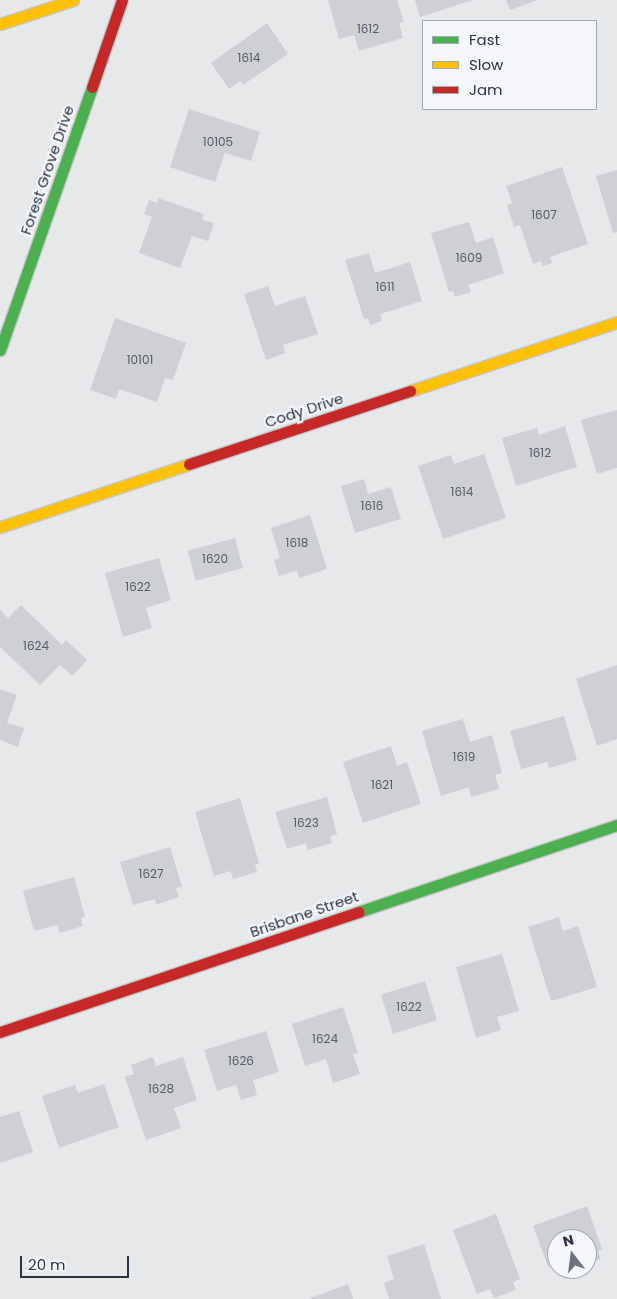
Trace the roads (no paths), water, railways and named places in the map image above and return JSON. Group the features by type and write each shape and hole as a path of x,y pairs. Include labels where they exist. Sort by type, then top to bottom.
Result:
{"street":[{"path":"0,24 73,0"},
{"name":"Forest Grove Drive","path":"0,350 122,0"},
{"name":"Cody Drive","path":"0,526 617,322"},
{"name":"Brisbane Street","path":"0,1032 617,824"}]}
